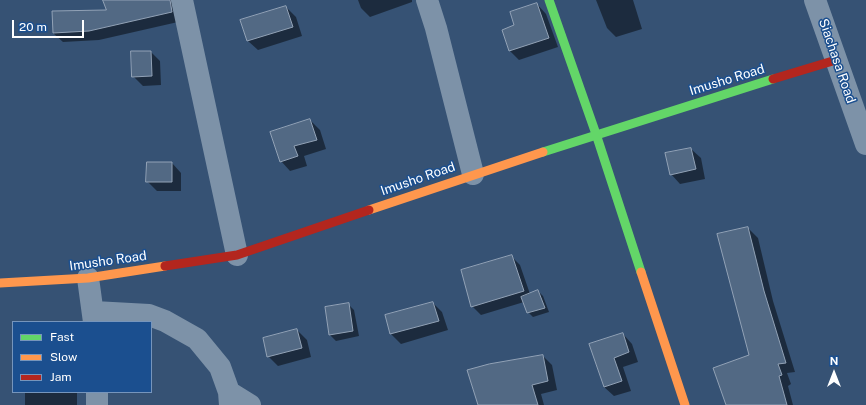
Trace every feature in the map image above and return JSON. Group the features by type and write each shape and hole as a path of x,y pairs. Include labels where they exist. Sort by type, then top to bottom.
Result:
{"street":[{"path":"182,0 237,255"},
{"path":"427,0 436,28 473,174"},
{"path":"549,0 596,134 685,405"},
{"name":"Siachasa Road","path":"815,0 866,144"},
{"name":"Imusho Road","path":"0,283 88,278 237,255 473,174 596,134 836,60"},
{"path":"88,278 94,317 150,315 165,321 197,339 220,367 229,399 250,405"},
{"path":"97,393 97,405"}],"building":[{"path":"103,0 170,0 172,12 89,31 53,33 52,11 106,10"},
{"path":"537,3 549,38 509,51 502,30 514,25 510,12"},
{"path":"286,6 293,27 247,41 240,20"},
{"path":"131,51 151,51 152,76 132,77"},
{"path":"310,119 317,140 294,146 298,156 280,162 270,132"},
{"path":"691,148 696,169 670,175 665,153"},
{"path":"147,162 172,162 172,182 146,182"},
{"path":"748,227 764,291 786,363 778,364 782,375 779,376 787,405 726,405 713,368 749,355 717,234"},
{"path":"512,255 524,291 471,307 461,270"},
{"path":"538,290 545,308 527,313 521,297"},
{"path":"433,302 439,321 390,334 385,315"},
{"path":"349,303 353,331 329,335 325,307"},
{"path":"297,329 302,348 267,357 263,338"},
{"path":"623,333 629,352 614,358 622,381 604,387 589,344"},
{"path":"543,355 548,381 532,385 538,405 478,405 467,370 489,364"}],"traffic: fast":[{"path":"549,0 596,134 641,272"},
{"path":"543,152 773,79"}],"traffic: slow":[{"path":"369,210 543,152"},
{"path":"0,283 88,278 165,266"},
{"path":"641,272 685,405"}],"traffic: jam":[{"path":"773,79 836,60"},
{"path":"165,266 237,255 369,210"}]}
